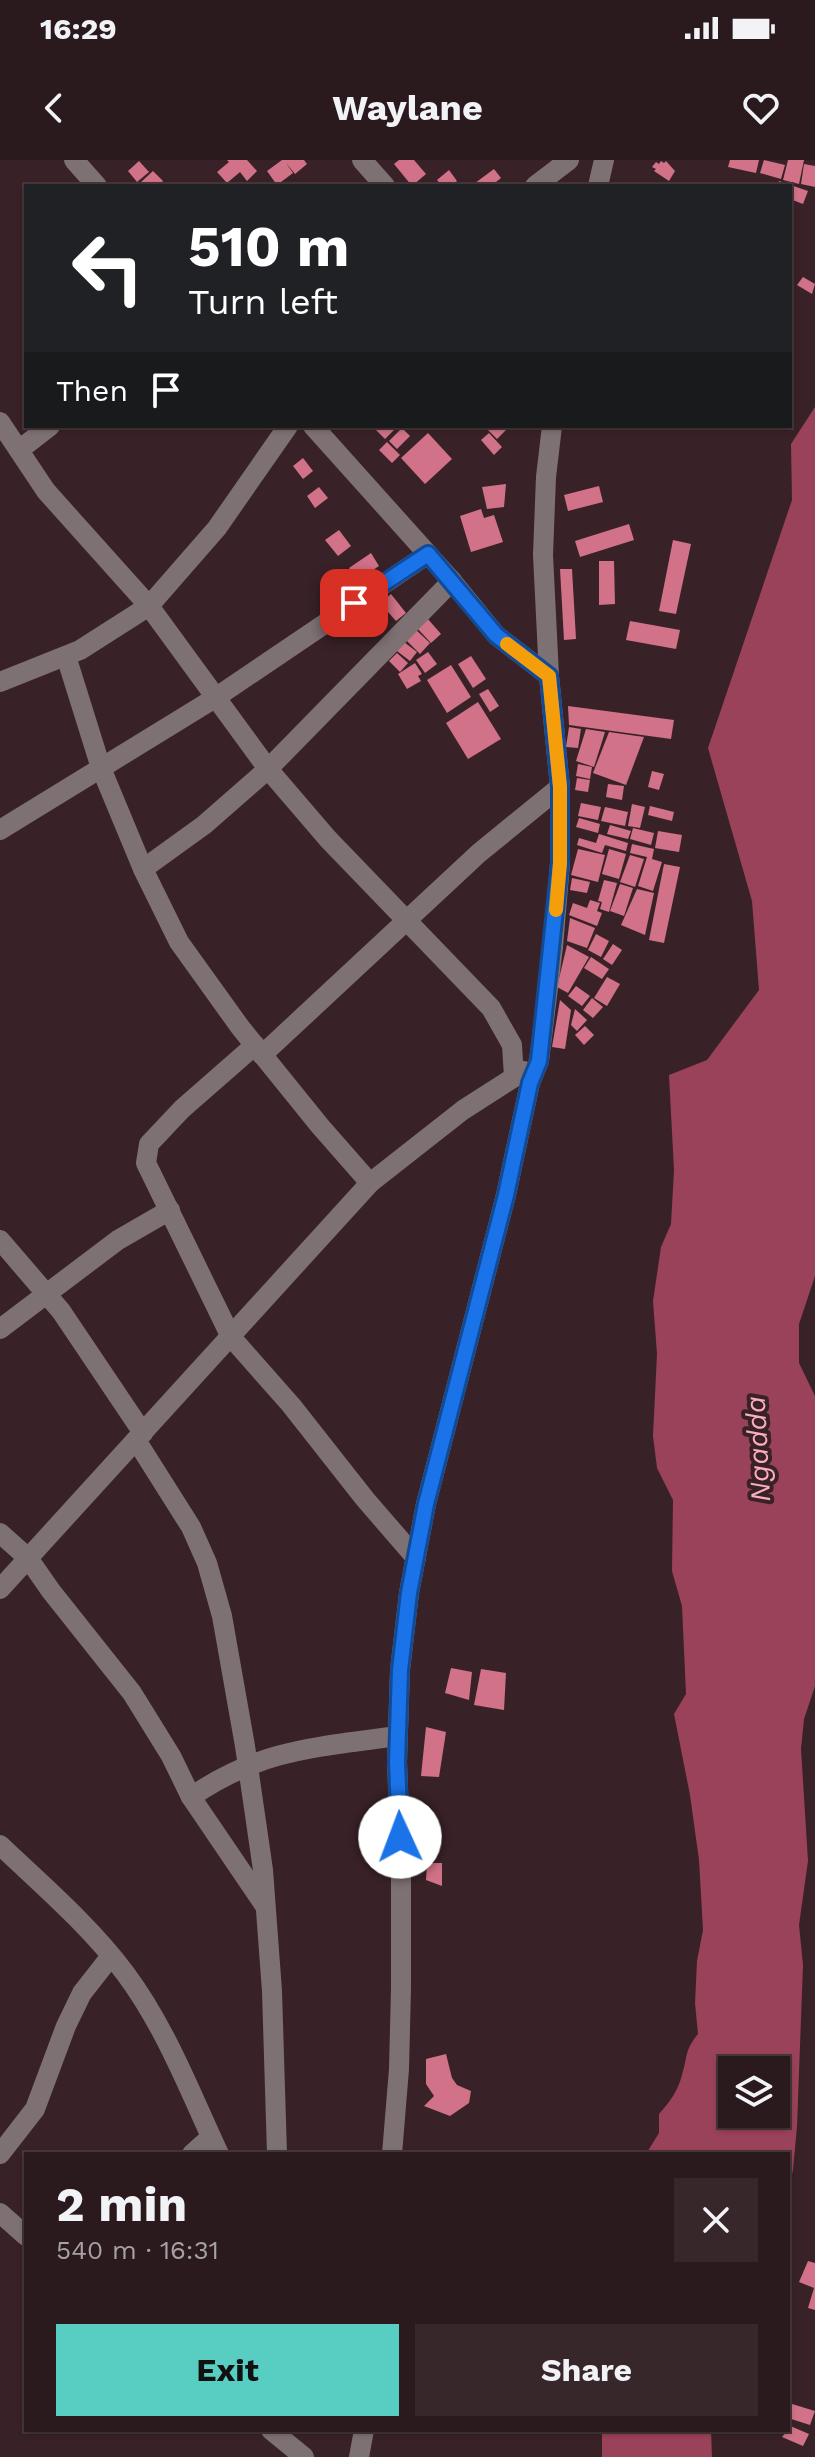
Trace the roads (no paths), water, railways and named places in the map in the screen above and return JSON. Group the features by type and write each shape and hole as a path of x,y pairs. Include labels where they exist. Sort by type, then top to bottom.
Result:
{"street":[{"path":"74,160 95,184"},
{"path":"362,160 383,184"},
{"path":"538,184 569,160"},
{"path":"598,184 604,160"},
{"path":"0,422 46,491 149,606 268,769 328,839 491,1008 512,1045 514,1077"},
{"path":"19,450 47,428"},
{"path":"0,682 80,650 149,606 217,528 287,428"},
{"path":"315,428 452,581 496,635 549,676"},
{"path":"392,2152 400,2015 398,1736 400,1670 409,1593 430,1490 506,1195 530,1083 539,1061 559,877 560,787 549,676 543,555 552,428"},
{"path":"0,830 215,698 428,554"},
{"path":"143,869 204,825 268,769 452,581"},
{"path":"66,656 101,768 143,869 179,942 259,1050 370,1183"},
{"path":"416,1558 231,1337 146,1163 149,1144 182,1109 259,1050 479,853 560,787"},
{"path":"0,1589 370,1183 463,1110 539,1061"},
{"path":"0,1329 118,1240 170,1210"},
{"path":"0,1240 46,1292 140,1437 191,1527 207,1563 222,1616 263,1870 272,1991 277,2152"},
{"path":"0,1533 28,1558 132,1693 171,1756 191,1797 265,1906"},
{"path":"191,1797 219,1777 248,1764 307,1748 398,1736"},
{"path":"0,1845 111,1956 135,1988 170,2047 215,2146"},
{"path":"0,2154 35,2109 66,2026 82,1993 111,1956"},
{"path":"0,2213 24,2234"},
{"path":"273,2432 304,2457"},
{"path":"359,2457 364,2432"}],"water":[{"name":"Ngadda","path":"815,407 815,1276 799,1324 799,1363 815,1396 815,1686 804,1719 801,1749 808,1861 799,1925 803,1965 797,2126 790,2182 790,2152 647,2152 659,2133 659,2114 678,2086 688,2049 698,2034 695,2003 697,1961 703,1930 699,1860 674,1714 686,1694 682,1606 672,1571 673,1500 657,1468 653,1436 657,1354 653,1301 661,1247 671,1224 674,1170 669,1075 707,1060 759,990 752,901 708,748 792,500 791,444"},
{"path":"602,2432 711,2432 712,2457 602,2457"}]}
